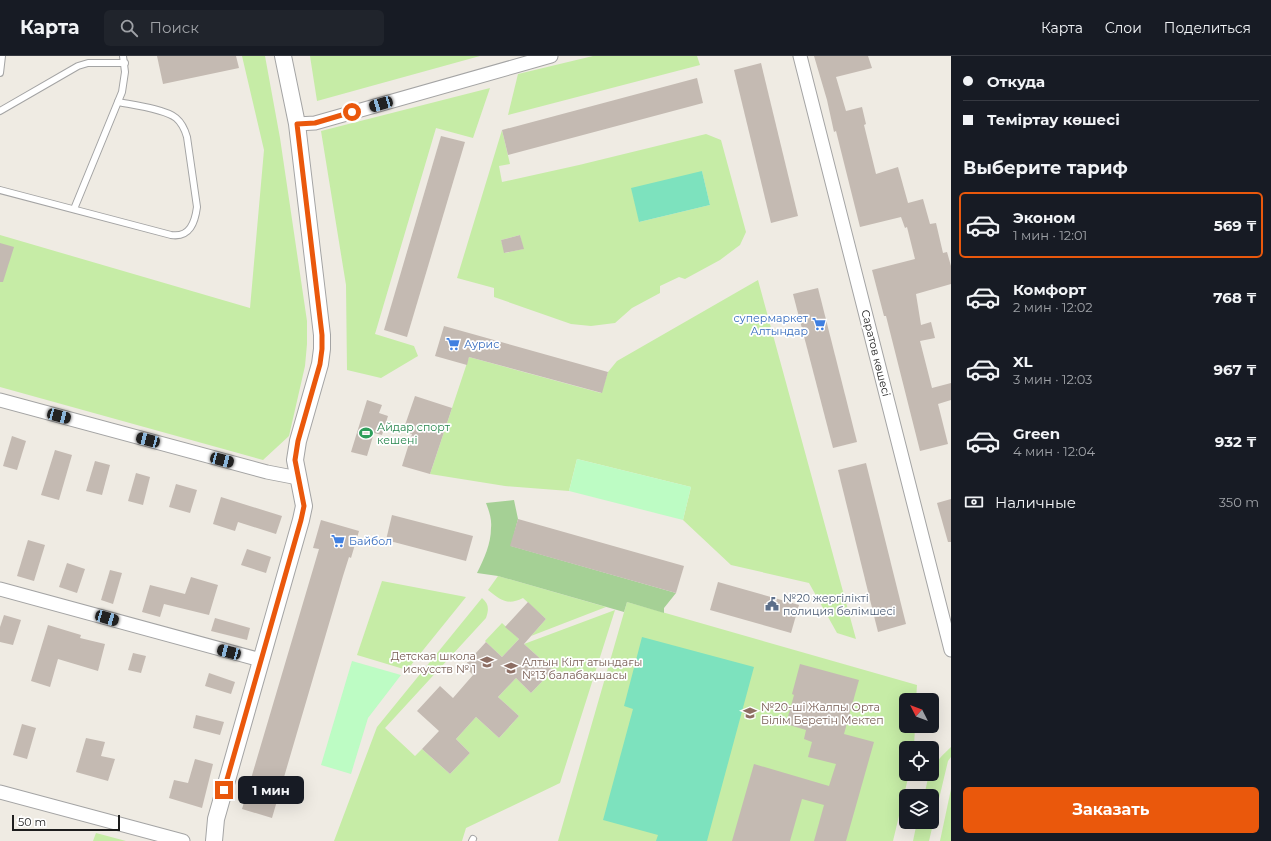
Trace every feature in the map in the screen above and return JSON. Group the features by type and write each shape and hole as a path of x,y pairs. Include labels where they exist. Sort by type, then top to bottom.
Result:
{"street":[{"path":"214,841 216,819 301,520 304,506 295,460 296,450 320,364 322,349 322,335 297,124 283,56"},
{"path":"297,124 315,123 551,56"},
{"name":"Саратов көшесі","path":"800,56 951,650"},
{"path":"0,400 267,472 298,478"},
{"path":"0,589 261,660"},
{"path":"0,792 183,841"}],"lane":[{"path":"0,73 2,56"},
{"path":"74,209 118,102 124,82 125,63 123,56"},
{"path":"0,111 78,66 88,63 125,63"},
{"path":"0,190 178,236 185,234 192,226 196,218 197,207 187,137 184,126 176,118 166,112 118,102"}],"green space":[{"path":"242,56 265,56 280,138 307,321 305,366 289,436 263,460 0,387 0,235 250,308 264,150"},
{"path":"310,56 480,56 317,101"},
{"path":"593,56 697,56 700,65 508,115 518,74"},
{"path":"490,88 473,138 436,128 375,334 414,346 418,356 381,378 347,370 346,285 321,131"},
{"path":"502,130 510,164 499,166 502,182 706,134 721,140 746,232 740,245 720,260 685,279 679,277 660,286 660,293 632,308 615,323 591,326 571,324 494,297 494,288 457,278","holes":["702,171 710,205 639,222","520,235 523,249 505,253 501,240"]},
{"path":"702,171 710,205 639,222 631,188"},
{"path":"758,280 856,639 837,633 809,583 731,565 683,520 691,487 577,459 569,491 505,486 430,474 469,357 601,393 608,372 617,361"},
{"path":"577,459 691,487 683,520 569,491"},
{"path":"514,500 518,519 511,546 676,593 664,608 664,613 627,602 624,612 498,576 477,573 487,551 491,534 491,518 486,503"},
{"path":"498,576 606,607 531,636 546,619 523,598 513,602 508,602 497,597 488,590"},
{"path":"382,581 466,597 407,670 357,655"},
{"name":"Алтын Кілт атындағы №13 балабақшасы","path":"482,598 488,607 486,618 385,728 415,756 422,749 450,774 470,753 456,739 476,717 499,738 519,716 498,697 516,678 531,693 553,670 524,644 615,610 560,783 466,828 462,841 334,841 377,727"},
{"name":"№20-ші Жалпы Орта Білім Беретін Мектеп","path":"627,602 917,685 916,693 899,693 899,733 915,733 914,741 899,741 899,781 907,781 905,789 899,789 899,816 893,841 558,841"},
{"path":"502,623 519,639 502,657 485,641"},
{"path":"642,637 754,667 707,841 656,841 658,835 603,820 633,709 624,706"},
{"path":"352,661 401,675 368,718 351,774 321,765"},
{"path":"951,747 951,757 948,761 939,799 939,789 926,789 927,781 939,781 939,760"},
{"path":"951,789 951,841 940,841"},
{"path":"916,829 932,829 929,841 913,841"},
{"path":"96,833 126,841 93,841"}],"building":[{"path":"157,56 236,56 239,68 163,84"},
{"path":"814,56 868,56 872,68 836,77 846,111 862,107 866,124 864,125 876,174 898,167 908,203 923,199 930,224 936,223 943,253 947,252 951,266 951,284 916,294 921,325 931,322 935,338 920,341 932,388 951,383 951,400 938,404 948,444 920,451 886,316 884,316 872,270 915,259 907,227 905,228 901,217 860,227 836,131 834,132 827,100"},
{"path":"761,63 798,216 771,223 734,70"},
{"path":"697,78 703,103 508,155 502,130"},
{"path":"441,136 465,142 407,337 384,330"},
{"path":"520,235 524,249 504,253 501,240"},
{"path":"0,243 14,247 3,282 0,282"},
{"path":"818,288 857,442 833,448 793,294"},
{"path":"444,326 608,372 602,393 469,357 467,365 435,356"},
{"path":"415,396 452,408 430,474 402,466 412,434 403,431"},
{"path":"367,400 382,405 379,413 388,416 382,435 374,433 367,456 351,452"},
{"path":"12,436 26,441 17,470 3,466"},
{"path":"55,450 72,455 59,500 41,495"},
{"path":"95,461 110,465 102,495 86,491"},
{"path":"866,463 906,624 878,632 838,470"},
{"path":"136,473 150,477 143,505 128,501"},
{"path":"176,484 197,490 190,513 169,507"},
{"path":"221,497 282,516 276,534 238,522 235,531 213,524"},
{"path":"951,499 951,542 948,542 937,503"},
{"path":"392,515 473,536 466,561 386,540"},
{"path":"518,519 684,566 676,593 510,546"},
{"path":"321,520 359,531 351,558 349,557 343,576 272,818 242,809 319,549 313,548"},
{"path":"28,540 45,545 34,581 17,576"},
{"path":"247,549 271,557 266,573 241,565"},
{"path":"67,563 85,569 77,593 59,587"},
{"path":"110,570 122,573 113,604 101,600"},
{"path":"191,577 218,585 209,615 164,604 160,617 142,612 150,585 185,594"},
{"path":"718,582 799,605 791,633 710,610"},
{"path":"528,602 546,619 524,644 553,670 531,693 516,678 498,697 519,716 499,738 476,717 456,739 470,753 450,774 422,749 439,731 417,711 440,686 453,698 473,675 464,666 486,642 502,657 519,639 505,627"},
{"path":"4,615 21,620 13,645 0,642 0,627"},
{"path":"215,618 250,628 247,640 211,631"},
{"path":"48,625 81,635 80,638 105,644 98,671 58,659 50,687 31,681"},
{"path":"133,653 146,656 141,673 128,670"},
{"path":"800,664 859,680 844,734 874,742 846,841 814,841 824,805 802,799 790,841 732,841 754,764 829,786 836,764 808,757 812,742 804,739 806,730 786,724 794,695 792,694"},
{"path":"209,673 235,682 231,694 205,686"},
{"path":"196,715 224,722 220,735 193,728"},
{"path":"22,724 36,728 27,759 13,755"},
{"path":"86,738 105,742 101,756 115,759 108,781 76,772"},
{"path":"195,759 213,764 202,808 169,798 174,780 188,783"}],"place":[{"name":"супермаркет Алтындар","path":"819,324"},
{"name":"Аурис","path":"453,344"},
{"name":"Айдар спорт кешені","path":"366,433"},
{"name":"Байбол","path":"338,541"},
{"name":"№20 жергілікті полиция бөлімшесі","path":"772,604"},
{"name":"Детская школа искусств № 1","path":"487,662"},
{"name":"Алтын Кілт атындағы №13 балабақшасы","path":"511,668"},
{"name":"№20-ші Жалпы Орта Білім Беретін Мектеп","path":"750,713"}],"route":[{"path":"224,790 301,520 304,506 295,460 296,450 320,364 322,349 322,335 297,124 315,123 352,112"}]}
